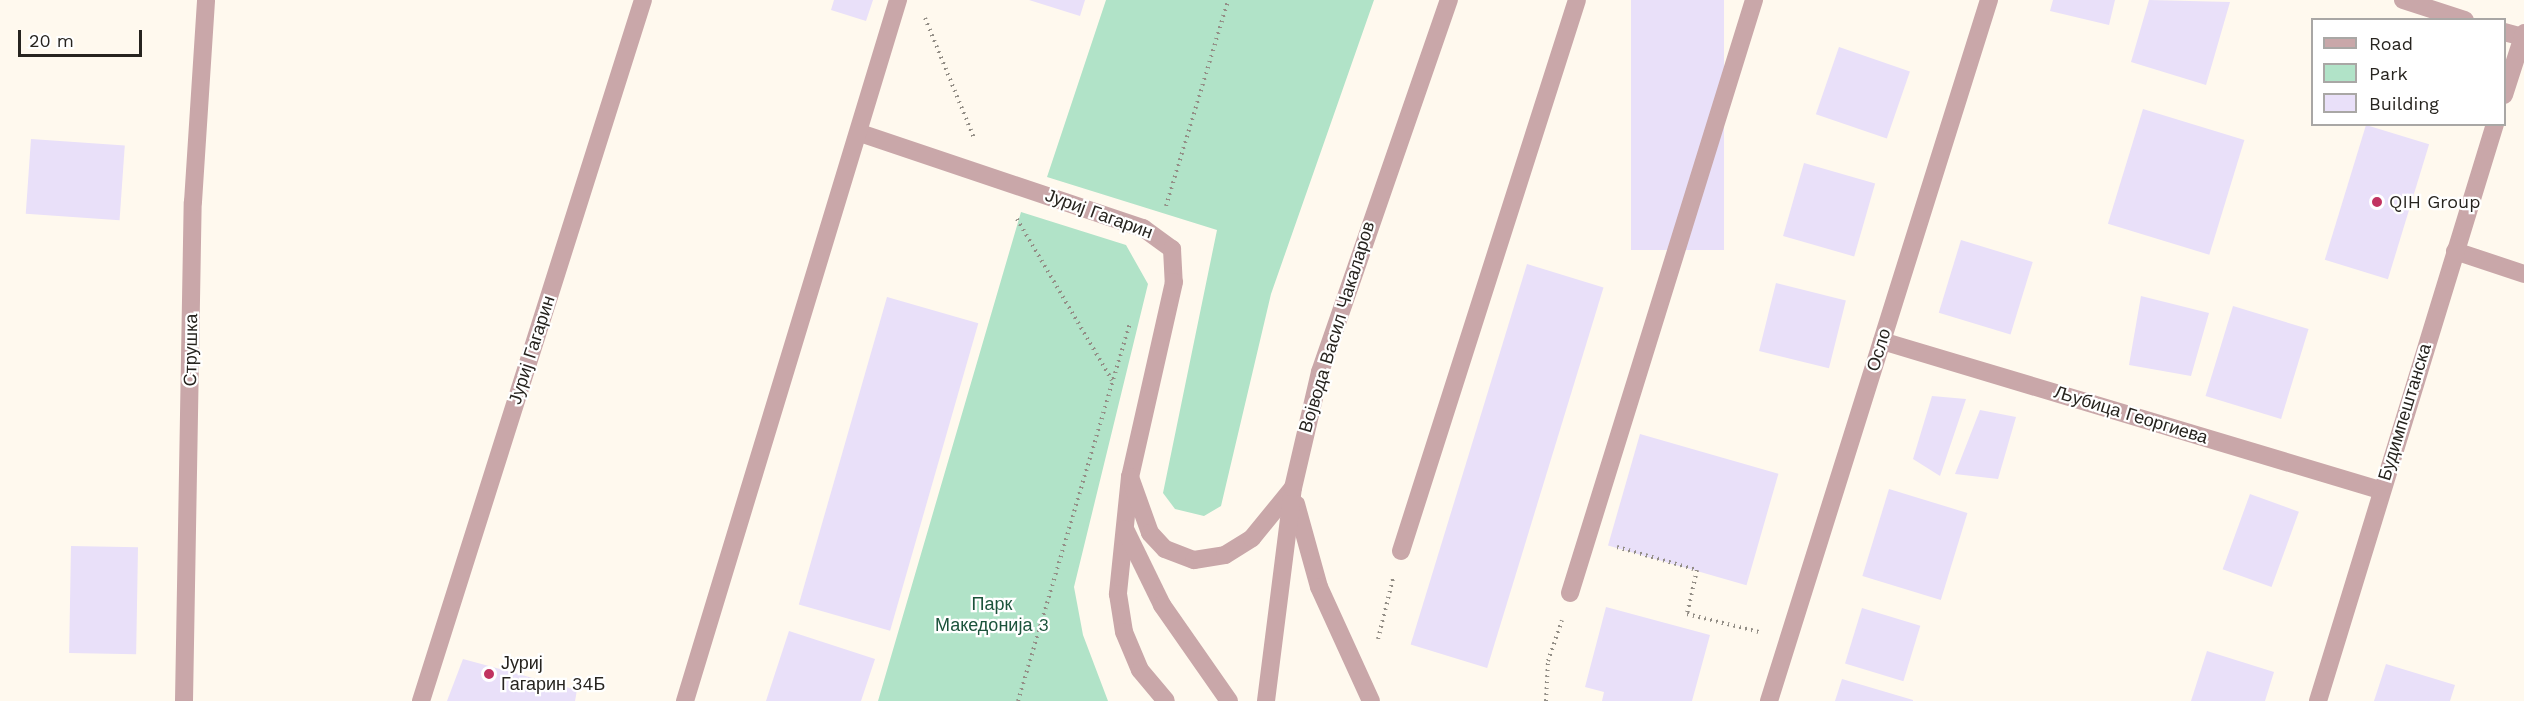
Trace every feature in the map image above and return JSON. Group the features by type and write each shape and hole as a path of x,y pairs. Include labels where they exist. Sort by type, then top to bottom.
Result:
{"street":[{"name":"Струшка","path":"184,701 193,202 206,0"},
{"name":"Јуриј Гагарин","path":"422,701 643,0"},
{"path":"685,701 861,133 898,0"},
{"name":"Војвода Васил Чакаларов","path":"1266,701 1293,488 1341,300 1449,0"},
{"path":"1401,551 1577,0"},
{"path":"1570,593 1754,0"},
{"name":"Осло","path":"1769,701 1989,0"},
{"path":"2403,0 2459,18"},
{"path":"2506,32 2523,35 2506,92"},
{"name":"Будимпештанска","path":"2318,701 2380,490 2494,126"},
{"name":"Јуриј Гагарин","path":"861,133 1156,234 1172,249 1174,282 1130,477 1123,521 1118,594 1124,632 1140,670 1166,701"},
{"path":"2455,251 2524,274"},
{"name":"Љубица Георгиева","path":"1882,341 2380,490"},
{"path":"1130,477 1150,533 1165,549 1194,560 1225,555 1244,544 1293,488"},
{"path":"1293,488 1319,587 1371,701"},
{"path":"1123,521 1144,575 1229,701"}],"path":[{"path":"1156,234 1228,0"},
{"path":"1018,701 1132,316"},
{"path":"1587,539 1697,570 1687,614 1789,639"},
{"path":"1378,640 1401,551"},
{"path":"1546,701 1548,661 1570,593"}],"green space":[{"path":"1106,0 1374,0 1271,294 1221,506 1204,516 1175,509 1163,493 1217,230 1047,177"},
{"name":"Парк Македонија 3","path":"1021,212 1126,245 1148,284 1074,587 1083,635 1108,701 878,701"}],"building":[{"path":"834,0 873,0 866,21 831,10"},
{"path":"1029,0 1085,0 1080,16"},
{"path":"1631,0 1724,0 1724,250 1631,250"},
{"path":"2053,0 2115,0 2109,25 2050,11"},
{"path":"2149,0 2230,2 2206,85 2131,62"},
{"path":"1839,47 1910,71 1887,139 1816,114"},
{"path":"2143,109 2244,140 2209,255 2108,224"},
{"name":"QIH Group","path":"2366,126 2429,144 2388,279 2325,260"},
{"path":"31,139 125,146 120,220 26,214"},
{"path":"1804,163 1875,183 1854,256 1783,236"},
{"path":"1961,240 2033,262 2011,335 1939,313"},
{"path":"1527,264 1604,287 1487,668 1411,645"},
{"path":"1776,283 1846,300 1829,368 1759,351"},
{"path":"2141,296 2209,313 2191,376 2129,365"},
{"path":"887,297 978,323 890,631 799,605"},
{"path":"2233,306 2309,329 2281,419 2206,396"},
{"path":"1932,396 1966,399 1940,476 1913,459"},
{"path":"1980,410 2016,417 1998,479 1955,474"},
{"path":"1640,434 1778,474 1746,585 1608,546"},
{"path":"1889,489 1967,513 1941,600 1862,576"},
{"path":"2250,494 2299,512 2272,587 2223,569"},
{"path":"71,546 138,547 136,654 69,653"},
{"path":"1606,607 1710,635 1692,701 1602,701 1604,692 1585,687"},
{"path":"1862,608 1920,626 1903,681 1845,663"},
{"path":"789,631 875,659 861,701 766,701"},
{"path":"2207,651 2274,672 2265,701 2191,701"},
{"name":"Јуриј Гагарин 34Б","path":"463,659 577,690 575,701 447,701"},
{"path":"2386,664 2455,685 2450,701 2374,701"},
{"path":"1842,679 1913,700 1913,701 1835,701"}],"place":[{"name":"QIH Group","path":"2377,202"},
{"name":"Јуриј Гагарин 34Б","path":"489,674"}]}
